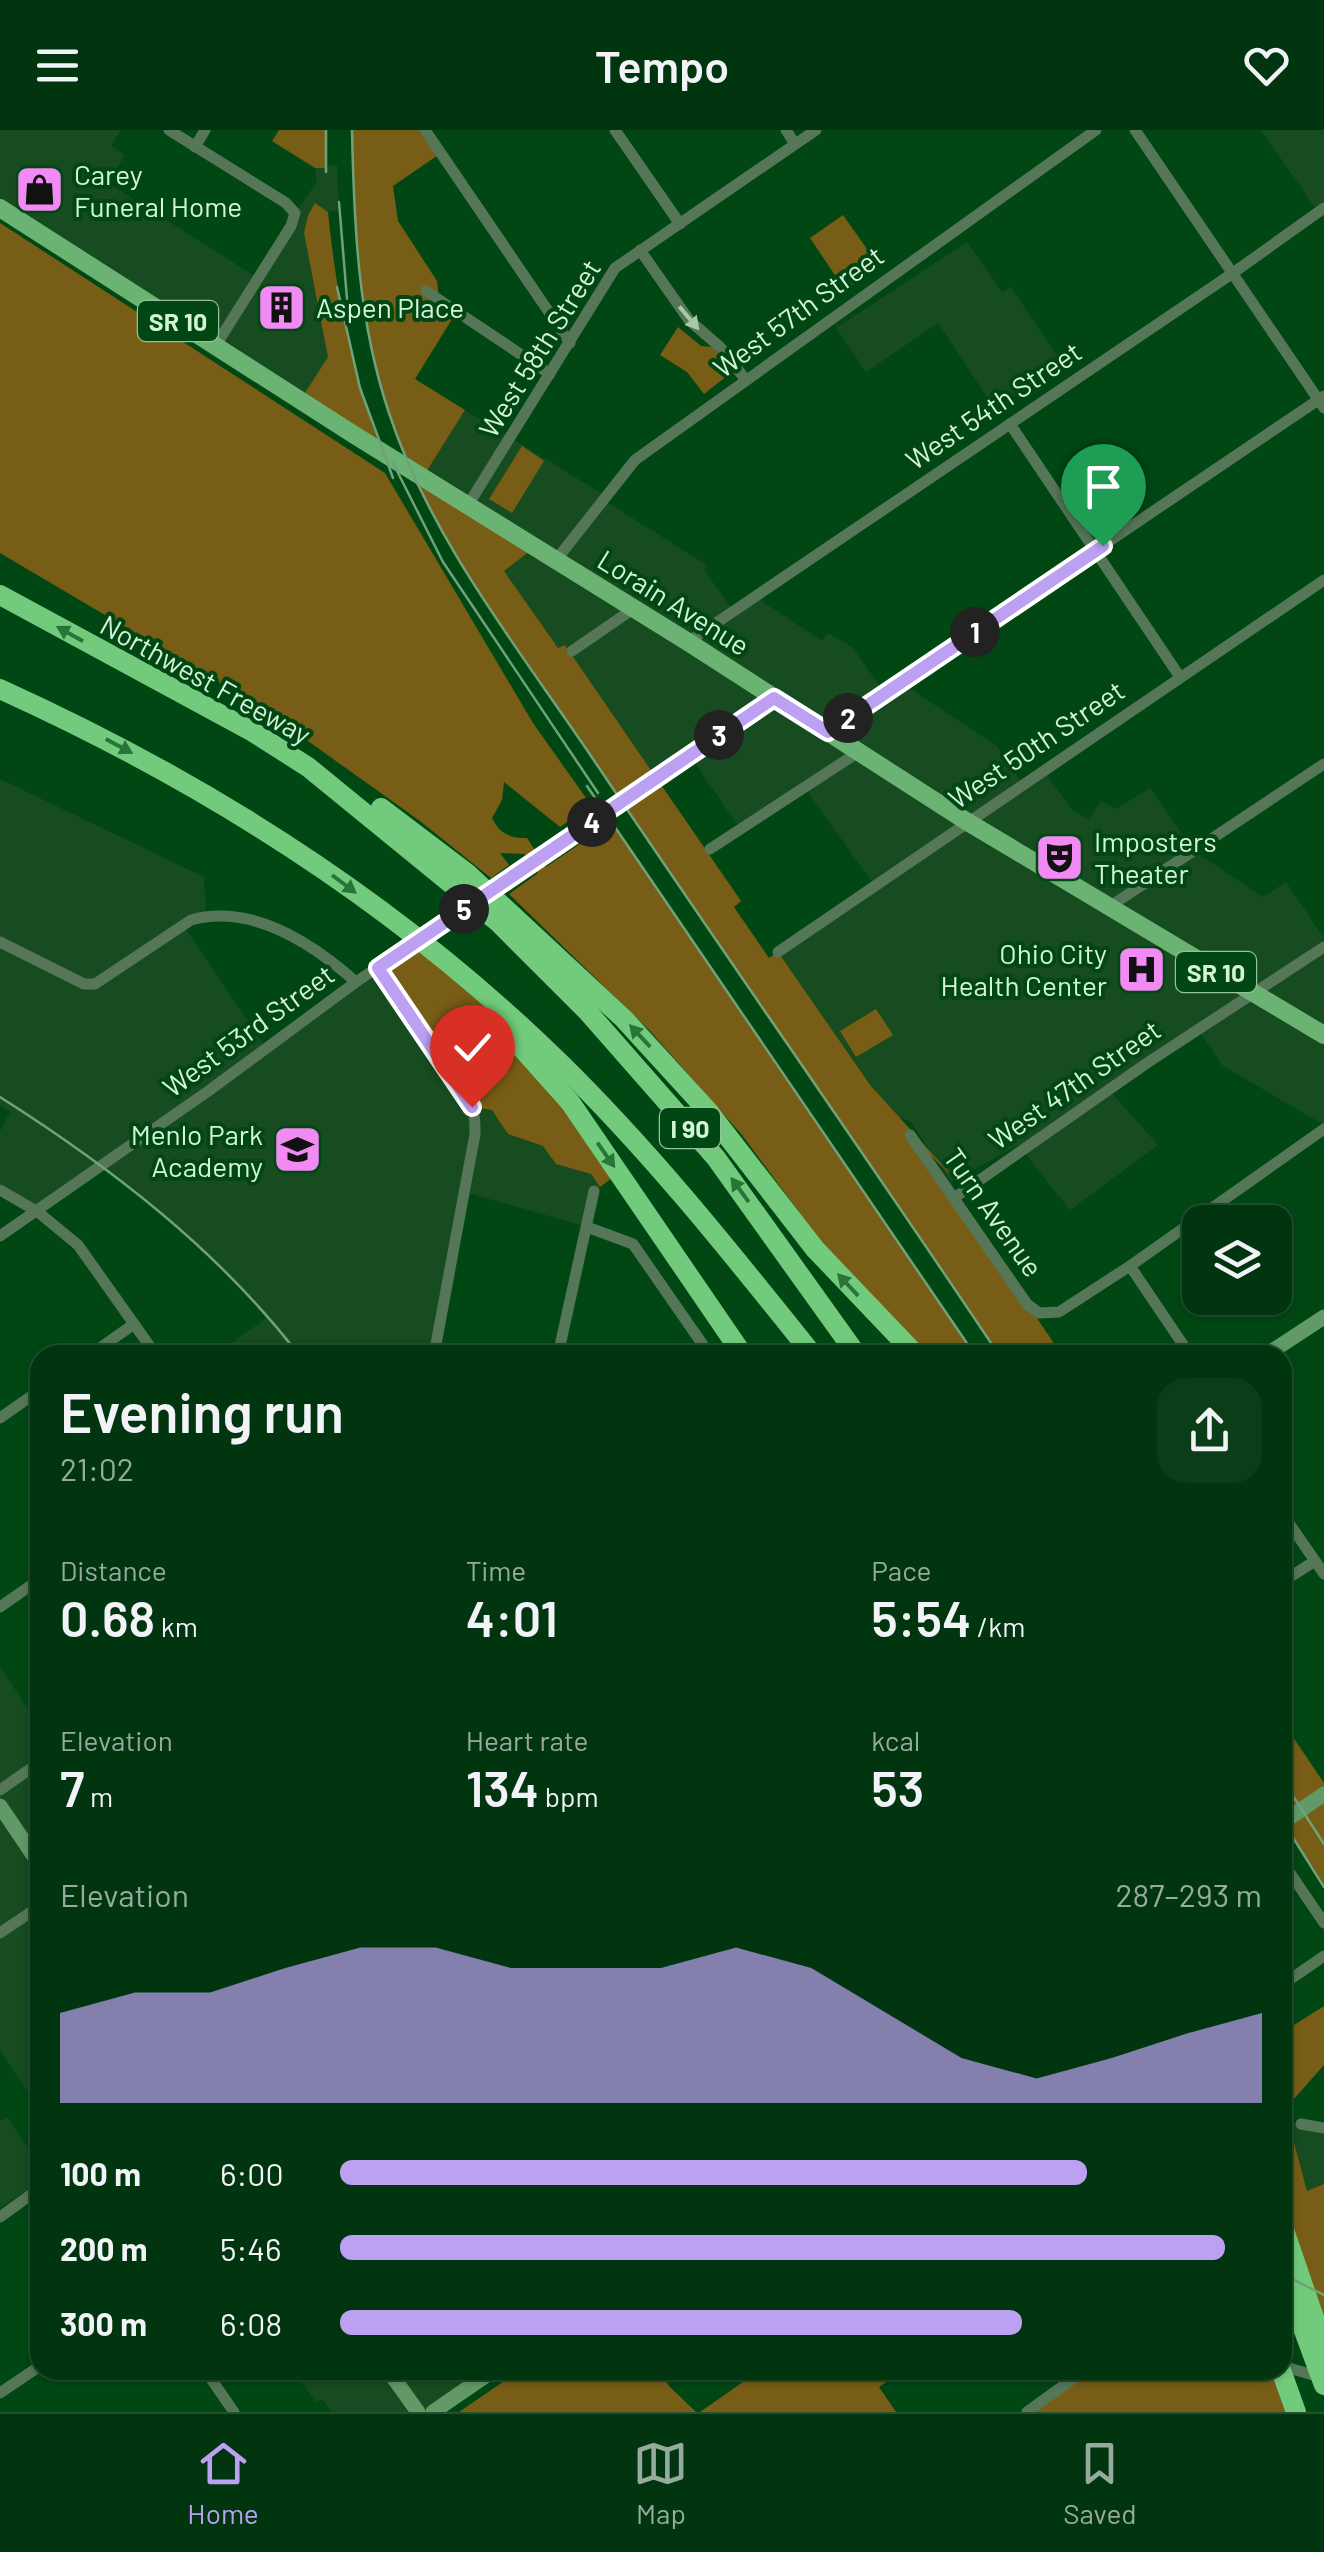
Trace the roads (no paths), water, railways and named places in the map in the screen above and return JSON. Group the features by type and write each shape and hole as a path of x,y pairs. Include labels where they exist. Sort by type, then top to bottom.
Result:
{"highway":[{"name":"Northwest Freeway","path":"0,595 254,732 461,879 505,918 716,1158 850,1345"},
{"name":"I 90","path":"0,689 119,746 209,796 299,852 452,969 544,1049 604,1108 692,1206 804,1345"},
{"path":"505,918 579,975 666,1065 719,1125 814,1249 906,1345"},
{"path":"452,969 570,1102 736,1345"},
{"path":"1292,2253 1324,2347"},
{"path":"1292,2298 1324,2386"},
{"path":"1286,2380 1296,2412"}],"main road":[{"name":"Lorain Avenue","path":"0,208 857,753 1324,1035"}],"street":[{"path":"169,130 286,202 295,213 291,226 216,345"},
{"path":"194,147 205,130"},
{"path":"425,130 570,343"},
{"path":"615,130 680,224"},
{"path":"786,130 795,144"},
{"name":"West 58th Street","path":"460,500 550,374 615,268 816,130"},
{"name":"West 57th Street","path":"556,560 635,460 1096,130"},
{"path":"828,732 1322,401 1134,130"},
{"name":"West 54th Street","path":"688,642 1324,208"},
{"path":"640,250 689,320 720,347 746,380"},
{"path":"426,290 550,374"},
{"path":"1010,424 1180,677"},
{"name":"West 50th Street","path":"778,952 1324,580"},
{"path":"572,651 633,610"},
{"name":"West 53rd Street","path":"0,1236 207,1092 356,982 774,698"},
{"path":"710,849 857,753"},
{"path":"1109,907 1324,764"},
{"path":"0,942 84,984 95,984 191,920 244,916 296,939 332,961 356,982"},
{"name":"West 47th Street","path":"954,1198 1324,946"},
{"path":"378,968 466,1096 474,1120 475,1134 436,1345"},
{"path":"1183,1345 1130,1266 1324,1128"},
{"name":"Turn Avenue","path":"910,1136 1027,1304 1039,1313 1060,1312 1130,1266"},
{"path":"0,1190 38,1212 78,1246 149,1345"},
{"path":"560,1345 594,1191"},
{"path":"587,1226 633,1244 703,1345"},
{"path":"1281,1345 1324,1317"},
{"path":"104,1345 134,1324"},
{"path":"0,1418 30,1397"},
{"path":"1292,1528 1324,1574"},
{"path":"1292,1576 1315,1561"},
{"path":"0,1607 30,1586"},
{"path":"0,1790 30,1769"},
{"path":"1292,1816 1324,1794"},
{"path":"0,1806 30,1850"},
{"path":"1292,1876 1324,1922"},
{"path":"0,1933 30,1913"},
{"path":"1292,1978 1324,1956"},
{"path":"1301,2124 1324,2128"},
{"path":"0,2216 30,2195"},
{"path":"1292,2370 1324,2378"},
{"path":"2,2387 30,2372"},
{"path":"211,2380 234,2412"},
{"path":"395,2380 418,2412"},
{"path":"433,2412 479,2380"},
{"path":"1027,2412 1071,2380"}],"railway":[{"path":"326,130 326,172"},
{"path":"352,130 356,237 370,343 389,413 428,504 506,633 992,1345"},
{"path":"339,202 347,299"},
{"path":"337,287 360,388 393,478"},
{"path":"393,463 443,562 598,793"},
{"path":"587,786 968,1345"},
{"path":"0,1097 83,1152 161,1213 234,1280 291,1345"},
{"path":"1292,1794 1324,1844"},
{"path":"1292,1836 1324,1887"},
{"path":"1292,2279 1324,2295"}],"place":[{"name":"Carey Funeral Home","path":"39,190"},
{"name":"Aspen Place","path":"281,307"},
{"name":"Imposters Theater","path":"1059,857"},
{"name":"Ohio City Health Center","path":"1142,969"},
{"name":"Menlo Park Academy","path":"298,1150"}]}
